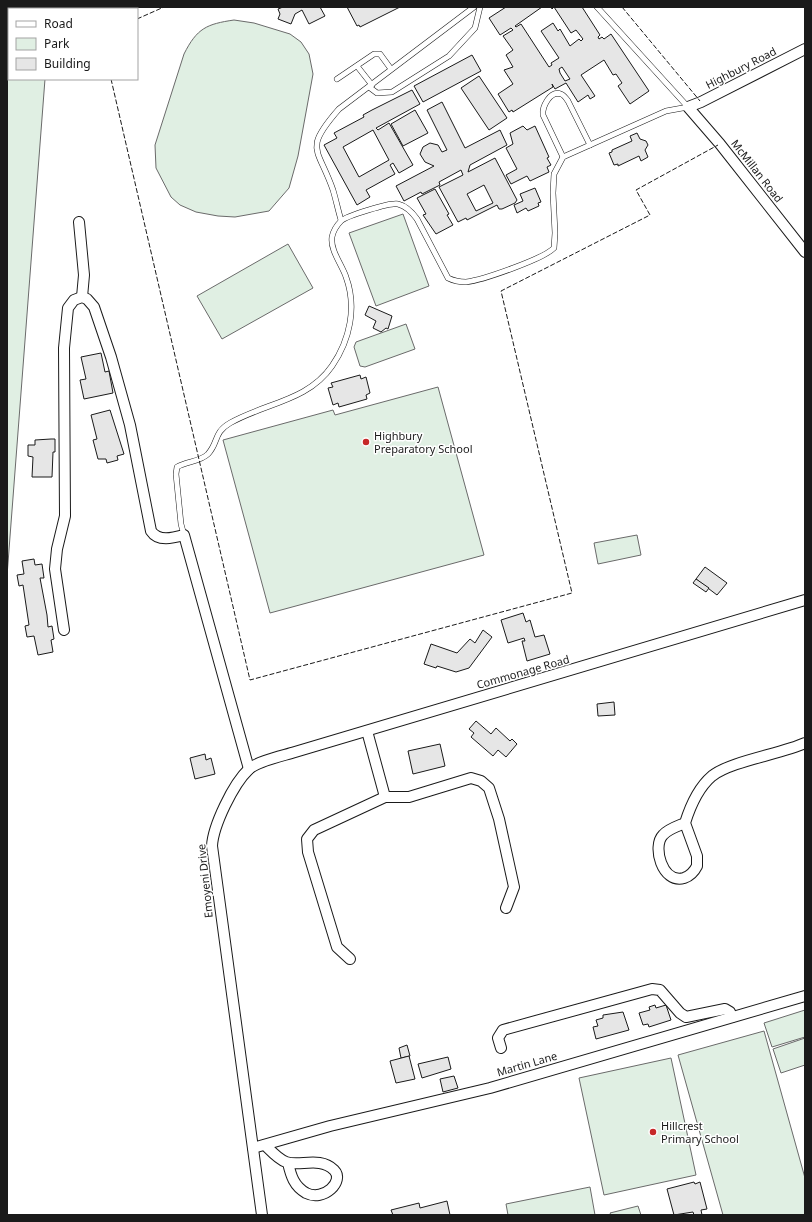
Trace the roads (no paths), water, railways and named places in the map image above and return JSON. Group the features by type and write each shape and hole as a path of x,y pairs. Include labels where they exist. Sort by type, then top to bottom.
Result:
{"street":[{"name":"Highbury Road","path":"688,107 701,102 805,49"},
{"name":"McMillan Road","path":"688,107 720,144 805,252"},
{"path":"79,222 84,275 82,297"},
{"path":"82,297 90,302 94,307 120,385 130,425 151,531 156,536 162,538 184,535 249,769"},
{"path":"64,630 55,569 57,549 65,516 64,348 68,308 74,300 82,297"},
{"name":"Commonage Road","path":"249,769 268,760 805,600"},
{"path":"367,730 385,797"},
{"path":"685,823 697,856 697,866 689,876 675,879 671,878 665,870 659,855 658,842 662,835 685,823 697,796 713,775 744,762 805,743"},
{"name":"Emoyeni Drive","path":"249,769 225,806 212,837 212,846 262,1215"},
{"path":"350,959 337,947 325,912 308,852 308,839 314,830 385,797 409,797 471,778 478,779 486,785 491,792 499,819 514,887 506,908"},
{"path":"500,1048 498,1038 503,1030 652,989 660,990 680,1013 686,1017 724,1009 730,1012 732,1017"},
{"name":"Martin Lane","path":"253,1148 330,1126 490,1088 805,996"},
{"path":"265,1145 277,1157 288,1163 314,1162 332,1168 335,1171 336,1176 332,1189 322,1195 310,1195 295,1184 288,1163"}],"lane":[{"path":"341,220 333,190 316,152 316,146 324,126 339,109 474,7"},
{"path":"357,66 370,86 377,93 392,92 448,56 475,28 480,7"},
{"path":"597,7 688,107"},
{"path":"338,79 377,53 380,54 391,69"},
{"path":"563,157 543,115 542,109 547,100 555,94 562,95 568,100 590,145"},
{"path":"184,535 180,517 176,474 177,467 203,457 208,453 213,446 218,433 232,422 294,398 308,389 323,378 338,358 350,325 352,309 346,277 332,242 334,231 341,220 389,204 398,204 411,211 417,219 448,278 466,282 489,276 523,264 554,248 554,174 563,157 666,111 688,107"}],"place":[{"name":"Highbury Preparatory School","path":"366,442"},
{"name":"Hillcrest Primary School","path":"653,1132"}]}
